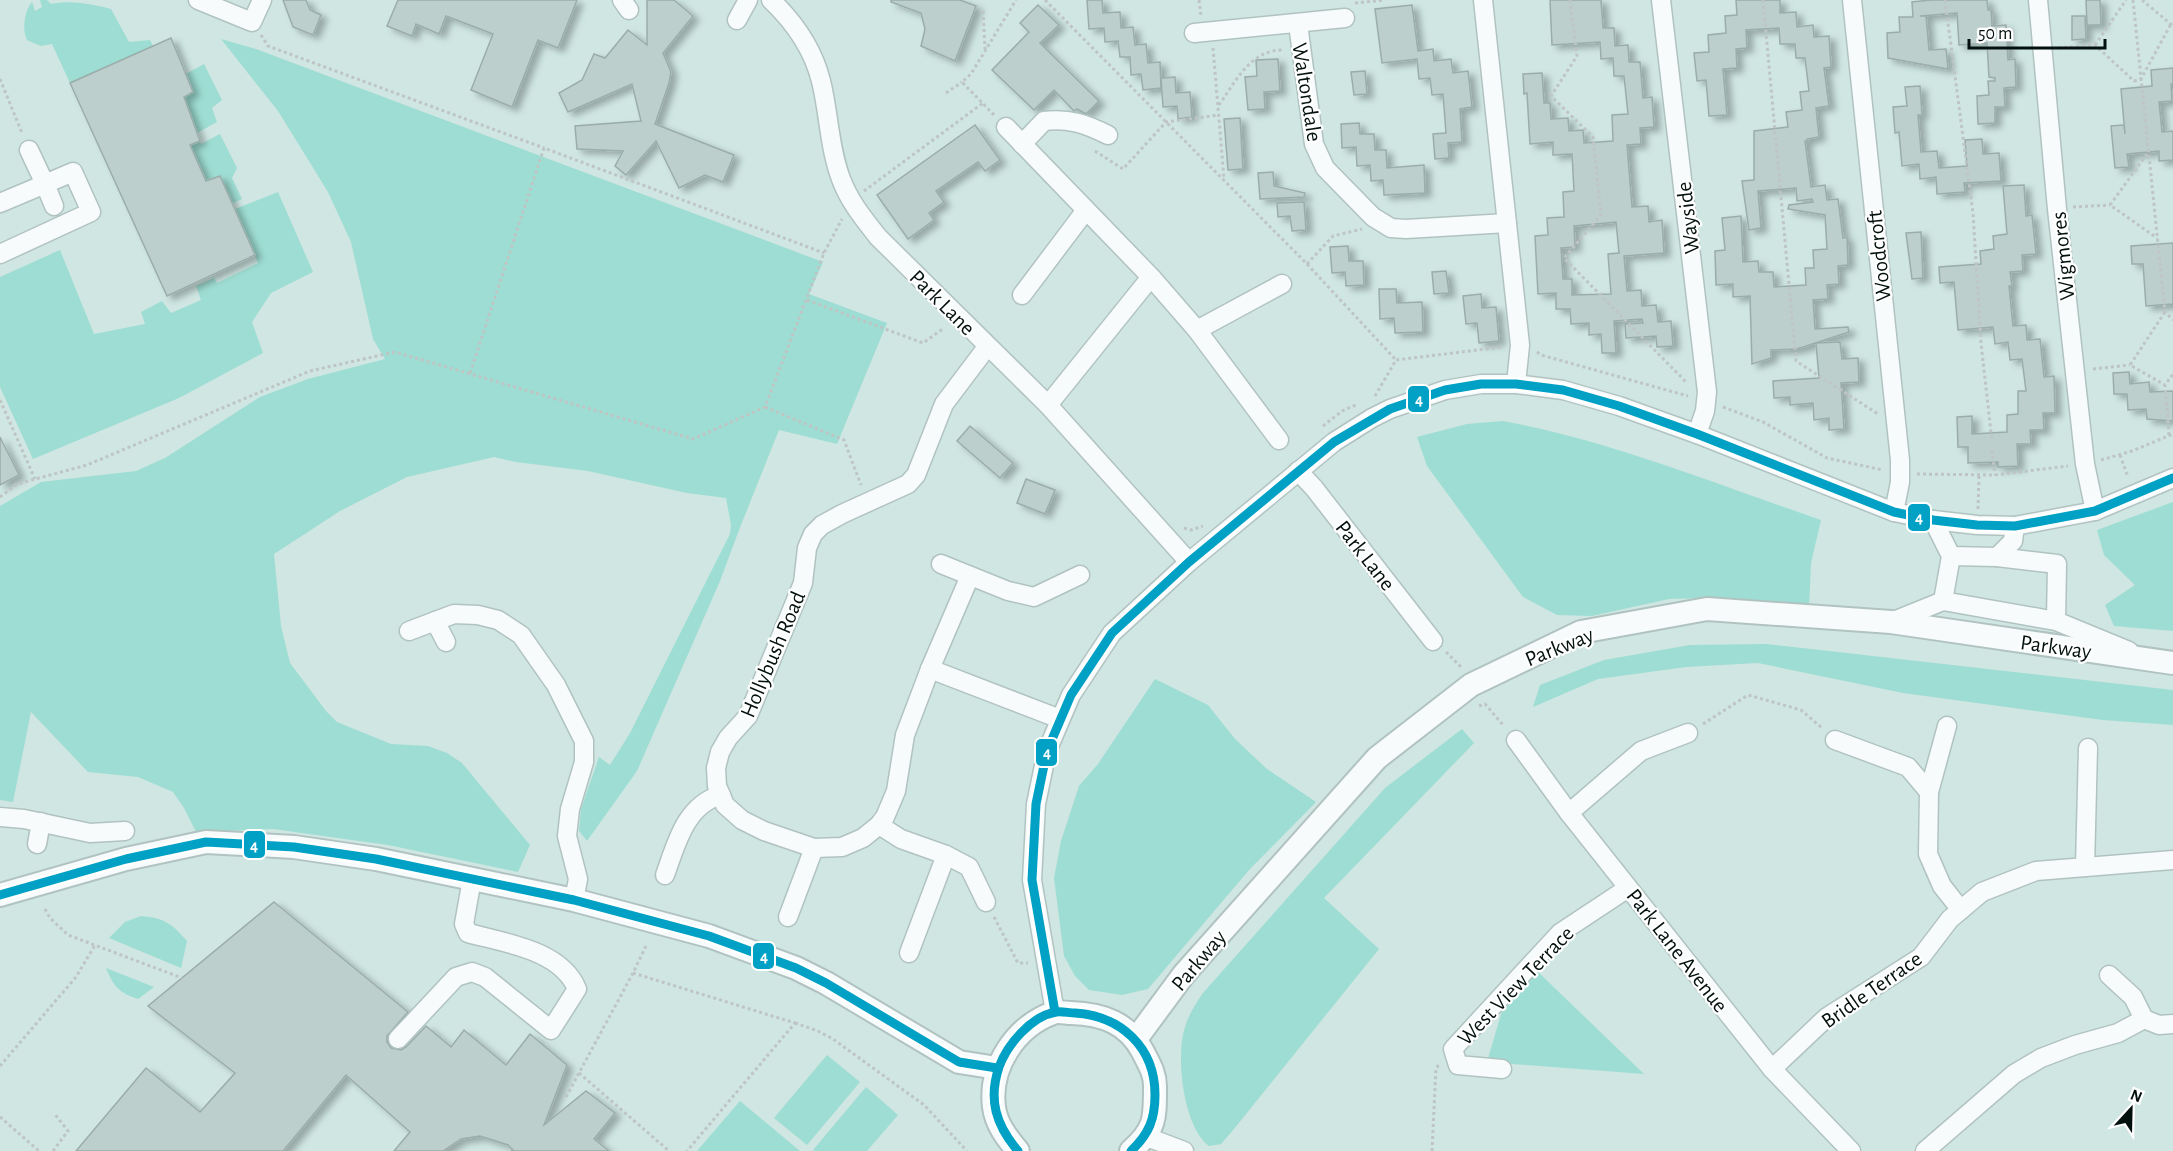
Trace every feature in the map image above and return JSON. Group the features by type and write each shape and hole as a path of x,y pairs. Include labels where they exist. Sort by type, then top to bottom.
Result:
{"main road":[{"name":"Parkway","path":"1136,1039 1184,974 1377,758 1471,685 1581,632 1707,609 1891,622 2162,662"},
{"path":"0,895 126,858 206,842 294,847 376,858 574,900 710,936 796,968 836,988 959,1062 997,1068"},
{"path":"1012,1147 1004,1134 994,1107 997,1068 1014,1039 1039,1020 1055,1012 1093,1014 1120,1025 1136,1039 1155,1076 1155,1113 1139,1144"}],"street":[{"path":"198,0 252,22 262,0"},
{"path":"737,20 748,0"},
{"name":"Park Lane","path":"771,0 787,16 810,53 831,103 831,140 841,179 851,201 878,237 1048,405 1189,562"},
{"path":"1483,0 1520,345 1516,384"},
{"name":"Wayside","path":"1661,0 1707,392 1705,411 1697,434"},
{"name":"Woodcroft","path":"1852,0 1901,474 1894,512"},
{"name":"Wigmores","path":"2038,0 2056,209 2074,371 2086,472 2095,511"},
{"name":"Waltondale","path":"1202,32 1345,18"},
{"name":"Waltondale","path":"1298,24 1314,144 1325,168 1373,217 1391,228 1407,229 1507,223"},
{"path":"1022,144 1044,121 1061,119 1084,123 1108,135"},
{"path":"1006,127 1151,277 1197,330 1279,440"},
{"path":"29,150 54,206"},
{"path":"0,203 73,172 91,212 0,254"},
{"path":"1022,295 1086,210"},
{"path":"1048,405 1151,277"},
{"path":"1197,330 1282,284"},
{"name":"Hollybush Road","path":"721,795 717,786 716,768 720,752 728,738 748,716 765,678 803,583 807,548 813,534 822,525 842,514 908,484 916,475 944,404 987,347"},
{"path":"1055,1012 1032,880 1036,804 1047,751 1071,695 1112,633 1189,562 1334,442 1381,413 1407,402 1459,387 1481,384 1516,384 1563,390 1697,434 1894,512 1933,520 1977,525 2016,526 2095,511 2173,478"},
{"name":"Park Lane","path":"1298,471 1314,488 1433,641"},
{"path":"1933,520 1951,556 1943,601"},
{"path":"1997,557 2013,541 2016,526"},
{"path":"1951,556 1997,557 2056,564 2056,621"},
{"path":"941,564 1008,591 1034,597 1080,576"},
{"path":"664,875 684,823 710,798 721,795 725,805 742,820 788,840 814,848 842,847 863,838 879,825 896,791 905,735 930,669 970,576"},
{"path":"1891,622 1943,601 2056,621 2162,662"},
{"path":"409,631 454,614 478,615 498,620 521,635 556,685 584,741 584,762 570,809 567,836 578,879 574,900"},
{"path":"435,621 446,642"},
{"path":"930,669 1060,719"},
{"path":"1947,726 1929,792 1928,854 1942,886 1960,910"},
{"path":"1569,813 1641,751 1689,734"},
{"name":"Park Lane Avenue","path":"1516,740 1569,813 1772,1069 1851,1151"},
{"path":"1835,740 1908,767 1929,792"},
{"path":"2085,867 2088,748"},
{"path":"0,817 41,822 90,832 125,831"},
{"path":"37,844 41,822"},
{"path":"879,825 901,839 946,855 969,867 986,902"},
{"path":"788,917 814,848"},
{"path":"909,953 946,855"},
{"name":"Bridle Terrace","path":"1772,1069 1827,1017 1921,957 1950,919 1982,892 2036,871 2173,860"},
{"path":"398,1039 456,977 472,972 485,977 551,1030 577,989 572,977 538,951 468,933 464,924 472,879"},
{"name":"West View Terrace","path":"1502,1069 1458,1065 1453,1049 1560,933 1628,888"},
{"path":"2109,975 2133,998 2144,1019 2159,1024 2173,1024"},
{"path":"1925,1151 2014,1074 2032,1063 2075,1045 2118,1033 2144,1019"},
{"path":"1139,1144 1184,1151"}],"path":[{"path":"946,93 971,74 1016,0"},
{"path":"1045,0 1307,264 1396,360"},
{"path":"1345,18 1351,3 1386,0"},
{"path":"1569,0 1577,56 1551,96 1593,137 1600,215 1564,258 1694,390"},
{"path":"1763,0 1796,362 1896,425"},
{"path":"1945,0 1972,213 1981,343 1992,441"},
{"path":"2095,45 2126,0"},
{"path":"2133,0 2165,312 2173,320"},
{"path":"2042,49 2095,45 2134,81 2141,79 2172,25 2142,0"},
{"path":"983,11 985,51"},
{"path":"252,22 268,46 824,254"},
{"path":"1202,32 1218,106 1224,180"},
{"path":"1218,106 1250,62 1270,50 1301,50"},
{"path":"0,79 29,150"},
{"path":"962,82 1006,127"},
{"path":"0,497 16,484 87,465 310,371 395,352 693,439 765,406 824,254 851,201 983,103"},
{"path":"470,373 544,148"},
{"path":"2110,205 2148,152"},
{"path":"2056,209 2110,205 2157,238"},
{"path":"1307,264 1333,236 1360,231 1373,217"},
{"path":"806,300 923,343 960,316"},
{"path":"2130,364 2165,312"},
{"path":"1534,351 1541,356 1693,397"},
{"path":"2074,371 2130,364 2165,385"},
{"path":"2094,462 2171,435 2165,385 2173,374"},
{"path":"0,403 35,479"},
{"path":"1718,405 1763,422 1827,458 1891,472"},
{"path":"765,406 844,440 868,504"},
{"path":"1992,450 1995,475"},
{"path":"2120,454 2128,479"},
{"path":"1910,474 1995,475 2078,464"},
{"path":"1977,525 1979,475"},
{"path":"1433,641 1462,667 1461,673"},
{"path":"1689,734 1748,695 1801,710 1835,740"},
{"path":"1471,709 1485,704 1516,740"},
{"path":"986,902 1018,963 1048,965"},
{"path":"45,909 50,918 69,935 182,978"},
{"path":"0,1066 76,977 95,945"},
{"path":"566,1097 646,946"},
{"path":"633,974 818,1030 924,1106 967,1151"},
{"path":"687,1151 795,1023"},
{"path":"1432,1151 1436,1068 1453,1049"},
{"path":"579,1073 669,1151"},
{"path":"53,1151 68,1131 54,1113"},
{"path":"0,1117 39,1151"}],"green space":[{"path":"40,0 47,0 51,4 88,4 111,9 129,42 150,40 153,46 70,83 52,44 41,46 27,40 25,36 27,10 32,2 35,11 42,7"},
{"path":"221,39 256,49 823,262 809,294 887,323 837,444 779,430 720,581 637,771 587,841 579,831 581,809 599,757 610,765 630,733 730,534 731,525 726,498 687,493 588,471 494,457 407,477 340,511 274,554 281,626 290,663 326,711 337,722 391,744 428,746 447,753 462,763 530,845 518,872 388,845 273,829 196,832 173,792 138,777 88,772 31,712 13,802 0,800 0,506 41,482 136,471 165,458 260,397 308,379 385,359 373,339 351,242 328,192 278,111"},
{"path":"204,64 222,100 212,108 217,122 197,133 184,97 186,74"},
{"path":"220,134 237,168 232,178 242,199 232,204 220,176 206,181 190,145 200,141 201,144"},
{"path":"278,192 313,272 271,293 252,322 263,353 179,398 33,459 0,387 0,277 60,250 94,334 145,324 141,312 162,301 171,313 201,300 196,286 214,278 217,283 258,263 235,209"},
{"path":"1503,421 1624,452 1821,520 1811,563 1809,608 1771,602 1715,598 1669,599 1592,616 1557,615 1523,597 1427,466 1417,437 1467,424"},
{"path":"2173,502 2173,631 2114,626 2105,605 2135,585 2104,555 2097,530"},
{"path":"1766,644 2173,690 2173,725 2103,720 1903,693 1758,663 1686,667 1598,679 1533,707 1540,685 1604,660 1690,645"},
{"path":"1155,679 1208,705 1235,739 1267,769 1316,802 1249,870 1148,989 1122,995 1089,990 1075,976 1064,956 1054,878 1061,841 1079,786 1098,764"},
{"path":"1462,729 1474,743 1324,898 1379,949 1234,1129 1221,1144 1209,1146 1200,1137 1188,1110 1182,1078 1181,1047 1184,1029 1196,1003 1385,788"},
{"path":"141,916 156,918 167,923 187,941 181,968 109,938 125,922"},
{"path":"106,968 154,987 138,999 121,991"},
{"path":"1536,970 1644,1074 1487,1062 1502,1011"},
{"path":"827,1055 860,1082 807,1145 774,1118"},
{"path":"866,1087 898,1115 867,1151 814,1151 813,1150"},
{"path":"740,1101 800,1151 697,1151"}],"building":[{"path":"283,0 306,0 310,10 321,15 313,35 293,27"},
{"path":"398,0 577,0 558,48 538,40 512,107 471,90 493,34 446,16 439,34 416,24 412,36 387,26"},
{"path":"647,0 674,0 693,16 663,53 671,72 655,124 734,155 723,182 705,175 679,188 656,141 626,175 615,166 623,151 577,149 575,126 641,121 632,84 568,112 559,93 582,80 594,54 605,58 628,30 647,45"},
{"path":"891,0 960,0 976,6 955,61 921,46 925,29 921,13 891,2"},
{"path":"1087,0 1102,0 1103,13 1120,12 1121,28 1133,27 1135,45 1146,44 1148,63 1160,62 1161,88 1143,90 1141,74 1131,75 1130,57 1120,57 1118,41 1105,42 1104,28 1089,29"},
{"path":"1550,0 1601,0 1603,28 1614,28 1615,46 1628,45 1629,62 1640,62 1643,98 1652,97 1654,127 1640,128 1641,144 1627,145 1632,207 1648,206 1649,222 1662,220 1664,253 1624,256 1627,291 1641,290 1642,306 1656,305 1658,322 1671,321 1673,346 1657,347 1656,336 1626,338 1625,324 1643,323 1642,319 1614,321 1616,353 1602,353 1601,334 1589,335 1589,323 1571,324 1570,309 1556,309 1556,293 1538,294 1535,236 1548,235 1547,218 1564,217 1563,192 1574,191 1572,154 1553,155 1553,142 1530,144 1527,93 1524,94 1523,74 1542,73 1544,103 1550,103 1551,119 1568,118 1569,131 1583,130 1584,143 1613,141 1612,115 1628,114 1624,76 1614,76 1613,58 1601,59 1600,42 1552,45","holes":["1616,222 1619,253 1608,254 1611,294 1572,295 1572,279 1563,279 1561,248 1575,247 1574,226"]},
{"path":"1736,0 1780,0 1780,13 1796,12 1797,27 1813,25 1814,37 1829,36 1831,67 1824,68 1829,106 1816,108 1819,137 1805,141 1811,187 1825,185 1827,200 1838,199 1843,238 1847,237 1848,265 1838,266 1839,284 1827,285 1828,299 1813,300 1815,329 1848,327 1849,332 1797,349 1771,350 1771,358 1752,364 1750,296 1733,297 1733,284 1716,285 1715,251 1725,250 1722,218 1741,216 1743,262 1758,261 1759,272 1773,272 1774,287 1806,285 1805,268 1814,268 1813,250 1827,249 1825,215 1788,209 1789,205 1813,202 1812,199 1797,201 1796,188 1758,191 1761,228 1749,230 1742,181 1754,180 1754,131 1788,127 1786,112 1802,110 1800,92 1809,91 1805,58 1796,58 1795,44 1780,44 1779,28 1746,30 1747,48 1736,49 1737,68 1723,69 1727,115 1709,116 1706,80 1697,81 1694,53 1709,52 1708,35 1726,33 1725,16 1737,15"},
{"path":"1987,0 1988,10 1991,10 1992,26 2006,25 2008,60 2015,59 2016,87 2004,88 2005,107 1995,107 1995,123 1978,124 1977,96 1989,95 1988,81 1995,81 1995,78 1989,77 1987,43 1959,45 1957,13 1920,16 1926,16 1929,50 1946,49 1948,69 1888,58 1887,33 1900,32 1899,17 1913,17 1912,2"},
{"path":"2086,0 2100,0 2101,25 2087,25"},
{"path":"1038,5 1059,25 1040,43 1099,101 1086,114 1077,109 1074,111 1054,90 1034,110 992,70 1029,32 1020,23"},
{"path":"1412,5 1418,51 1433,49 1434,61 1451,59 1453,73 1468,71 1472,107 1460,109 1462,142 1448,143 1449,158 1435,159 1433,134 1446,133 1443,94 1432,95 1430,78 1419,79 1417,59 1382,63 1375,9"},
{"path":"2072,16 2085,16 2086,39 2072,40"},
{"path":"171,38 193,92 184,97 200,141 190,145 206,181 220,176 255,255 167,296 70,83"},
{"path":"1278,59 1280,91 1264,92 1265,109 1248,110 1245,77 1257,76 1256,60"},
{"path":"2173,68 2172,101 2159,102 2162,132 2173,131 2173,160 2159,161 2159,151 2127,154 2129,167 2115,168 2111,126 2124,125 2125,134 2121,89 2152,86 2151,70"},
{"path":"1365,71 1367,94 1354,95 1351,72"},
{"path":"1175,77 1176,93 1190,92 1192,117 1178,119 1177,106 1163,107 1161,78"},
{"path":"1920,86 1922,115 1918,115 1921,152 1937,151 1939,168 1967,166 1965,140 1982,139 1983,154 1999,153 2001,181 1964,183 1965,192 1937,194 1936,177 1920,179 1919,164 1902,166 1899,132 1895,133 1893,107 1907,106 1905,87"},
{"path":"1240,118 1243,169 1228,170 1224,119"},
{"path":"1359,123 1360,134 1374,134 1375,150 1386,150 1387,168 1424,165 1425,193 1384,195 1383,180 1371,181 1370,165 1357,166 1356,147 1342,148 1341,124"},
{"path":"975,125 1000,160 985,171 978,162 936,191 944,202 929,213 934,220 908,239 877,195"},
{"path":"1273,172 1274,186 1305,193 1304,197 1260,199 1258,173"},
{"path":"2024,185 2026,216 2032,215 2036,254 2022,255 2023,271 2010,272 2013,326 2026,325 2027,340 2040,339 2044,377 2054,376 2055,413 2043,413 2044,430 2030,430 2031,444 2017,444 2018,466 1998,467 1998,462 1968,463 1968,447 1958,447 1957,417 1972,416 1972,434 2007,432 2007,415 2018,414 2018,391 2026,391 2022,359 2010,360 2008,342 1995,344 1993,327 1958,330 1954,282 1940,283 1939,267 1981,264 1980,251 1994,249 1993,236 2007,234 2003,186"},
{"path":"1304,202 1306,230 1292,231 1290,216 1278,217 1277,203"},
{"path":"1921,232 1923,278 1912,279 1906,233"},
{"path":"2173,243 2173,304 2146,306 2143,264 2132,264 2131,246"},
{"path":"1348,246 1349,261 1363,261 1364,285 1346,286 1345,272 1332,273 1330,247"},
{"path":"1446,271 1449,293 1434,294 1432,272"},
{"path":"1379,289 1396,289 1397,303 1422,302 1423,332 1395,333 1394,318 1380,319"},
{"path":"1481,294 1482,308 1496,307 1499,341 1479,343 1477,323 1466,324 1463,296"},
{"path":"1840,342 1842,359 1858,358 1859,382 1841,383 1844,429 1829,430 1829,418 1814,420 1813,403 1790,405 1790,397 1774,398 1773,381 1819,378 1816,343"},
{"path":"2129,372 2130,384 2149,382 2150,392 2173,391 2173,421 2147,419 2146,409 2128,410 2127,394 2114,394 2113,373"},
{"path":"970,426 1013,463 1000,478 957,441"},
{"path":"0,437 19,475 0,485"},
{"path":"1026,479 1055,490 1045,514 1017,503"},
{"path":"274,902 408,1012 387,1036 387,1042 391,1048 401,1050 406,1047 426,1026 451,1047 464,1030 506,1065 530,1034 567,1065 544,1125 586,1091 615,1113 594,1139 609,1151 511,1151 513,1150 508,1145 480,1136 461,1139 443,1151 394,1151 410,1132 346,1075 283,1151 76,1151 146,1068 200,1112 235,1073 148,1006"}],"transit line":[{"name":"4","path":"1055,1012 1032,880 1036,804 1047,751 1071,695 1112,633 1189,562 1334,442 1390,409 1445,390 1481,384 1516,384 1563,390 1619,406 1697,434 1894,512 1933,520 1977,525 2015,526 2095,511 2173,478"},
{"name":"4","path":"0,895 126,859 206,842 294,847 376,859 574,900 709,936 796,968 826,983 959,1062 997,1068"},
{"name":"4","path":"1018,1151 1004,1132 996,1112 994,1090 999,1067 1014,1041 1029,1025 1056,1012 1092,1015 1107,1020 1132,1037 1142,1049 1149,1062 1153,1078 1154,1111 1147,1132 1131,1151"}]}
